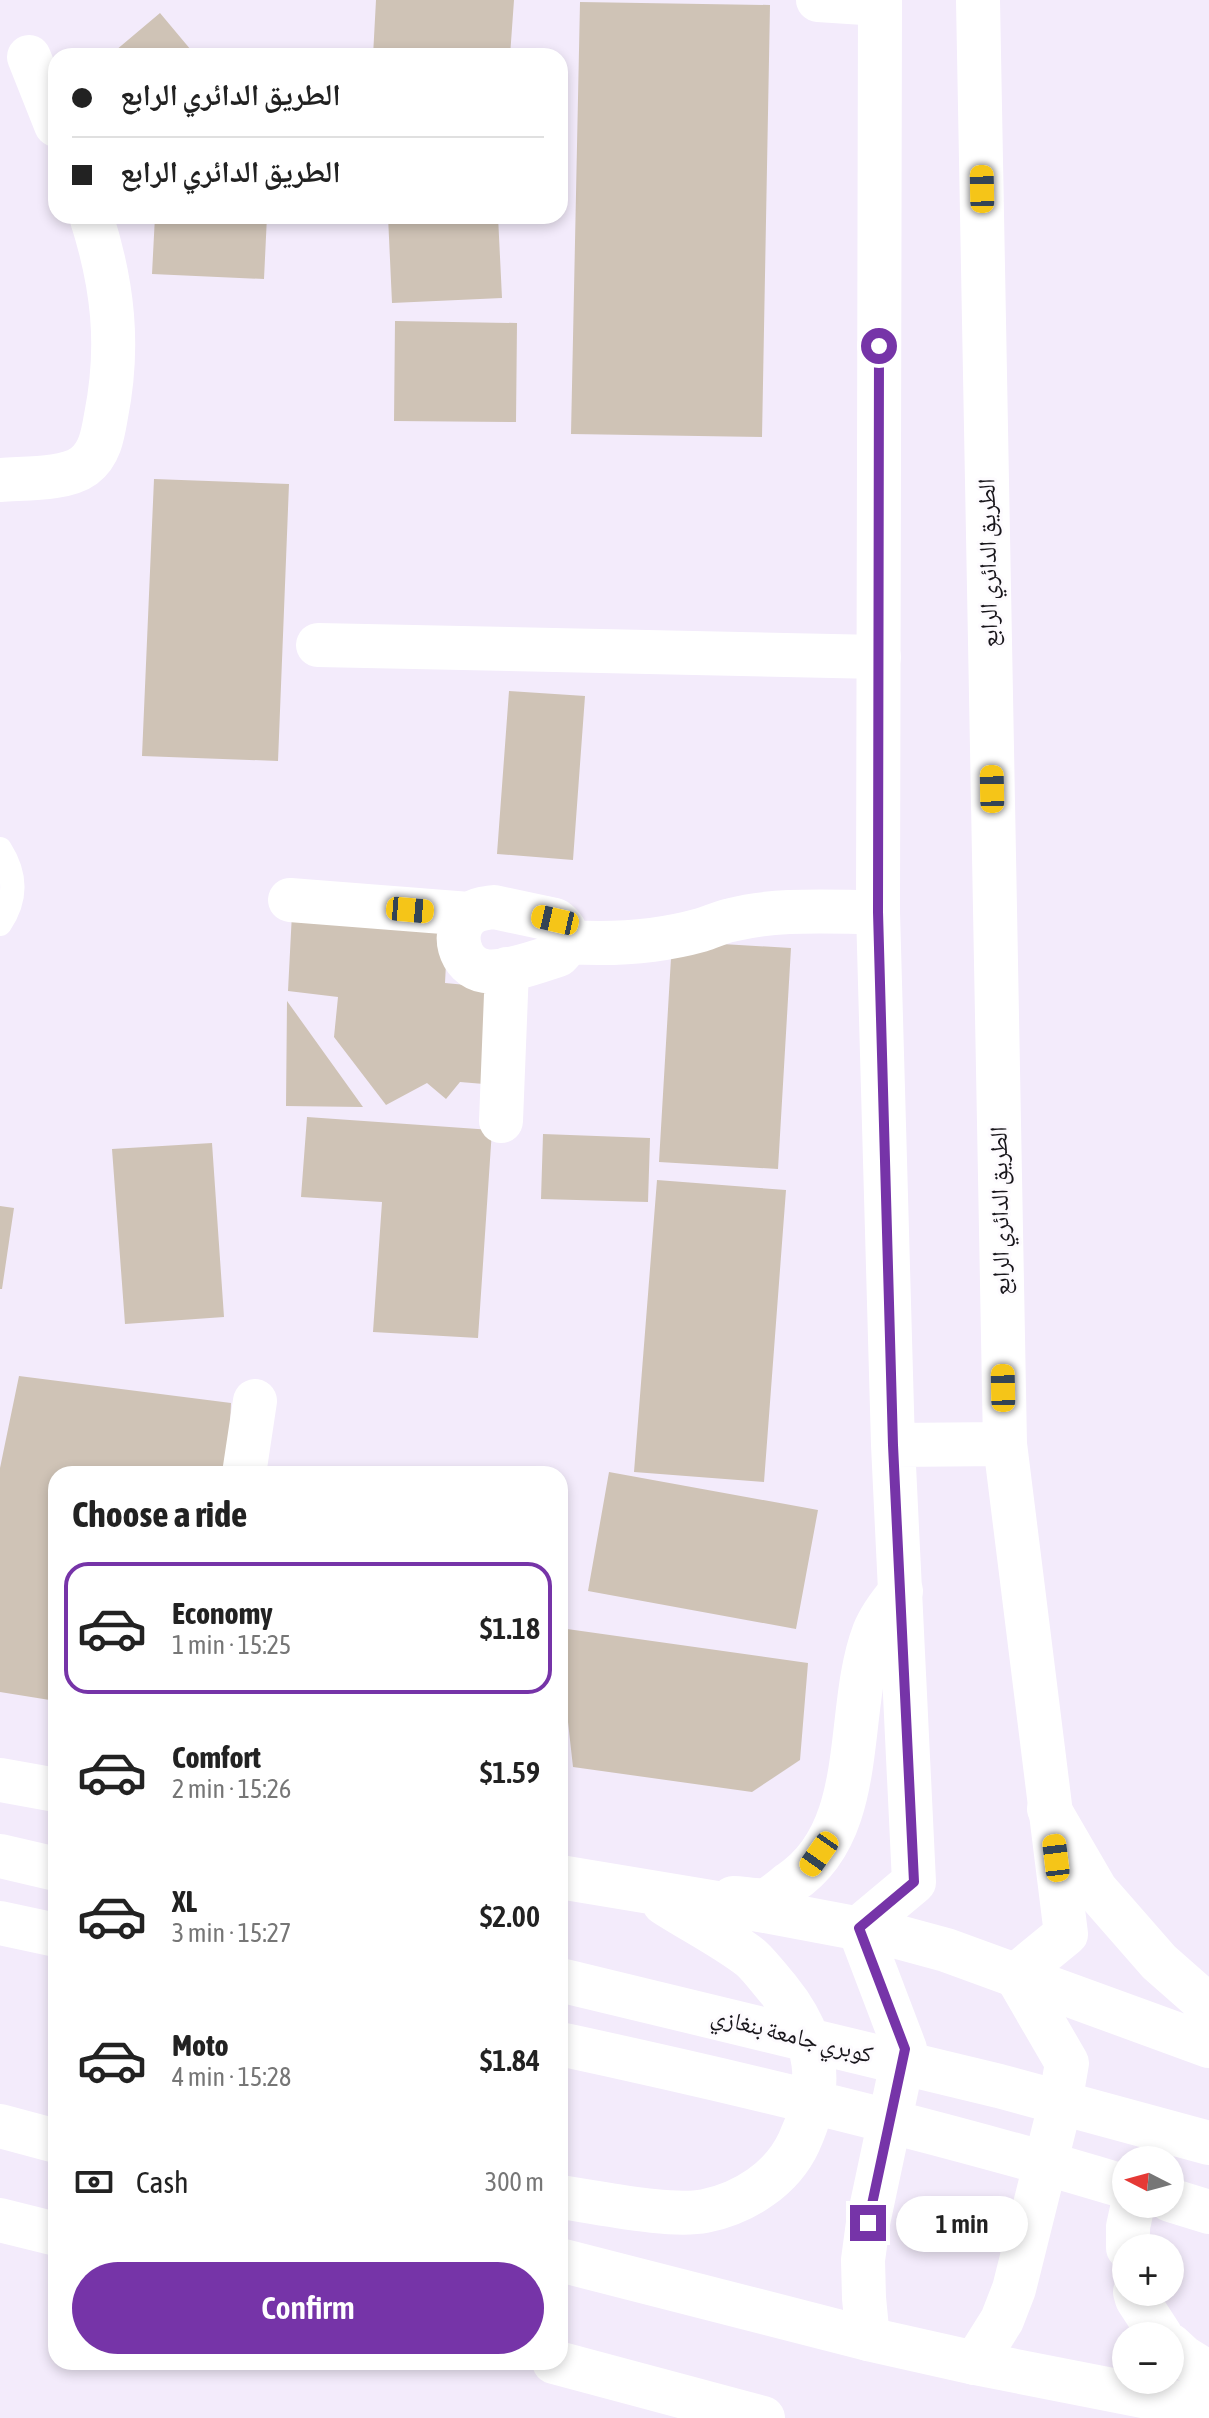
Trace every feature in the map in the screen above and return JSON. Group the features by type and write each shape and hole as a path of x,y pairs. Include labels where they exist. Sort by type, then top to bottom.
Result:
{"main road":[{"path":"818,0 880,2 878,912 893,1445 914,1882 859,1928"},
{"name":"الطريق الدائري الرابع","path":"978,0 1005,1444 1066,1934 1016,1975"},
{"path":"29,57 48,105"},
{"path":"0,480 67,474 84,466 97,453 112,384 114,333 109,278 93,224"},
{"path":"318,645 879,657"},
{"path":"290,900 469,914"},
{"path":"494,907 555,920 567,933 568,942 558,955 507,969 486,971 475,968 465,960 459,949 461,925 469,914 481,908 494,907"},
{"path":"568,942 623,943 663,938 731,920 776,913 878,912"},
{"path":"501,1121 507,969"},
{"path":"245,1466 255,1401"},
{"path":"893,1445 1005,1444"},
{"path":"647,1892 766,1900 806,1872 832,1835 849,1779 866,1660 874,1632 886,1609 901,1591"},
{"path":"0,1780 48,1789"},
{"path":"1049,1809 1096,1890 1159,1962 1209,2006"},
{"path":"0,1856 48,1867"},
{"path":"568,1878 859,1928 946,1950 1209,2046"},
{"path":"568,2198 666,2211 702,2212 738,2201 770,2181 794,2153 810,2119 816,2082 811,2046 796,2011 751,1959 647,1892"},
{"path":"0,1923 48,1933"},
{"path":"859,1928 905,2049 863,2260 868,2339"},
{"path":"975,2363 1002,2320 1014,2289 1059,2109 1067,2063 1016,1975"},
{"name":"كوبري جامعة بنغازي","path":"568,1982 984,2082 1209,2143"},
{"path":"568,2046 938,2135 1112,2183"},
{"path":"1168,2146 1181,2132 1209,2115"},
{"path":"0,2126 48,2139"},
{"path":"1184,2204 1209,2212"},
{"path":"0,2220 48,2232"},
{"path":"570,2265 868,2339 1209,2409"},
{"path":"1184,2358 1209,2373"},
{"path":"568,2366 763,2418"}],"lane":[{"path":"0,849 9,863 13,879 10,904 0,924"}],"building":[{"path":"376,0 514,0 511,48 373,48"},
{"path":"580,2 770,5 762,437 571,434"},
{"path":"160,13 189,48 118,48"},
{"path":"155,224 267,224 264,279 152,274"},
{"path":"388,224 498,224 502,298 392,303"},
{"path":"395,321 517,323 516,422 394,421"},
{"path":"154,479 289,484 278,761 142,756"},
{"path":"509,691 585,696 573,860 497,854"},
{"path":"292,913 448,923 445,983 498,988 496,1085 460,1082 446,1099 427,1083 386,1105 334,1037 338,997 288,991"},
{"path":"672,941 791,948 778,1169 659,1162"},
{"path":"287,1001 363,1107 286,1106"},
{"path":"307,1117 492,1130 478,1338 373,1332 382,1202 301,1197"},
{"path":"543,1134 650,1138 648,1202 541,1199"},
{"path":"212,1143 224,1317 125,1324 112,1149"},
{"path":"657,1180 786,1190 764,1482 634,1472"},
{"path":"0,1206 14,1208 2,1289 0,1289"},
{"path":"19,1376 231,1403 228,1466 48,1466 48,1700 0,1692 0,1468"},
{"path":"609,1472 818,1510 796,1629 588,1591"},
{"path":"568,1629 808,1663 800,1760 752,1792 573,1767 568,1722"}],"route":[{"path":"868,2223 905,2049 859,1928 914,1882 893,1445 878,912 879,346"}]}
